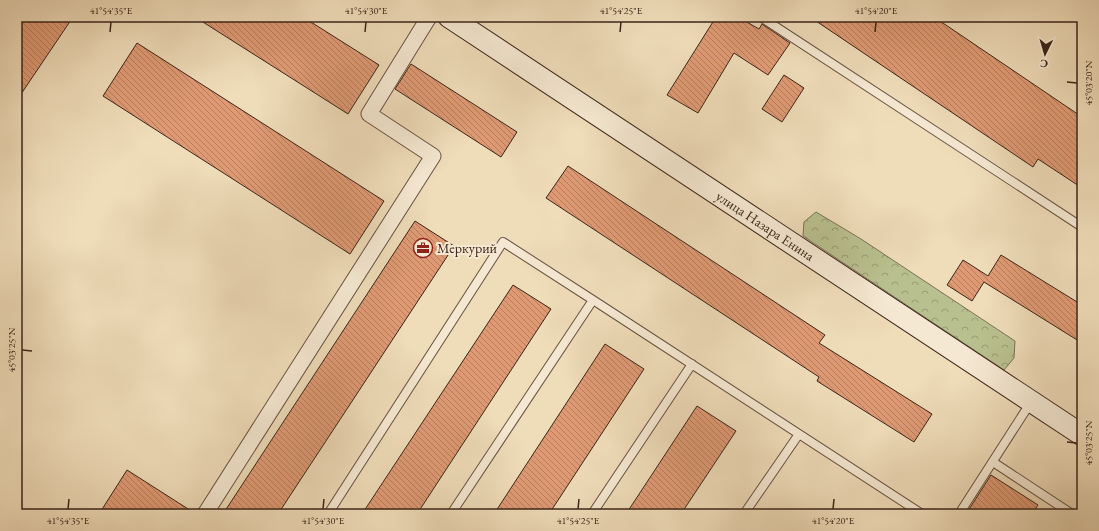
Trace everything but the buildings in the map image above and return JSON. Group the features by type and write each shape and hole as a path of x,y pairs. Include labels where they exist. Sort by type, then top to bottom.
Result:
{"main road":[{"name":"улица Назара Енина","path":"449,17 1082,435"}],"street":[{"path":"205,514 433,156 369,114 430,17"}],"lane":[{"path":"761,17 1082,227"},
{"path":"328,514 503,242 922,514"},
{"path":"451,514 593,300"},
{"path":"592,514 692,364"},
{"path":"959,514 1032,402"},
{"path":"744,514 799,434"},
{"path":"993,462 1072,514"}],"green space":[{"path":"816,212 861,239 1015,341 1014,358 1004,370 803,236 804,222"}],"place":[{"name":"Меркурий","path":"423,248"}]}
